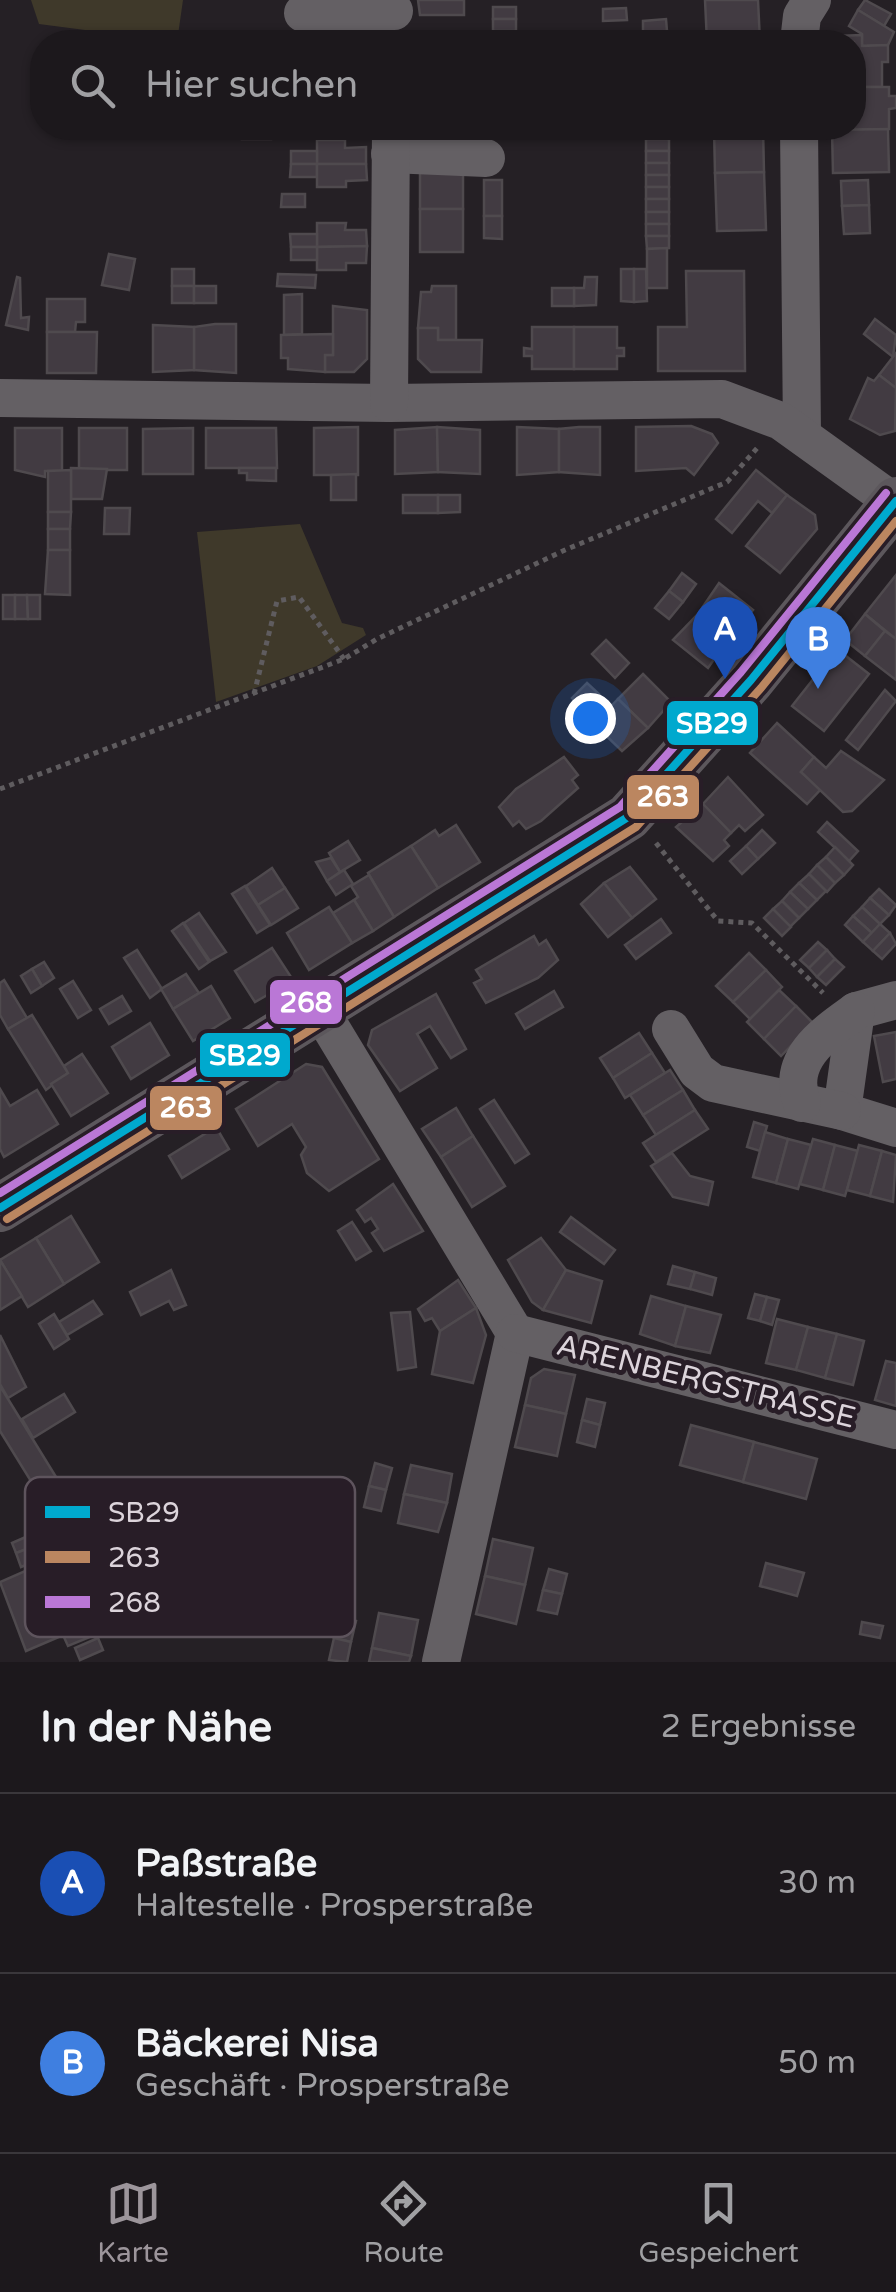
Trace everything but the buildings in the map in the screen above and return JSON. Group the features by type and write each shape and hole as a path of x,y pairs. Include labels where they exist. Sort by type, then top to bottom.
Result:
{"main road":[{"path":"0,1208 632,812 750,680 896,502"}],"street":[{"path":"801,30 808,2"},
{"path":"304,13 393,18"},
{"path":"791,428 798,140"},
{"path":"389,403 390,141 486,158"},
{"path":"0,398 389,403 722,399 791,428 896,502"},
{"path":"802,1102 795,1084 802,1061 827,1032 856,1011 896,1000"},
{"path":"320,1010 515,1332 441,1662"},
{"path":"842,1111 856,1011"},
{"path":"670,1029 697,1070 713,1083 842,1111 896,1128"},
{"name":"ARENBERGSTRASSE","path":"515,1332 896,1430"}],"path":[{"path":"0,789 344,659 377,638 565,550 727,482 791,428"},
{"path":"254,694 277,601 299,597 344,659"},
{"path":"632,812 718,921 752,924 830,1000 856,1011"}],"shaded area":[{"path":"31,0 183,0 179,30 85,30 39,24"},
{"path":"300,524 342,623 363,628 366,635 317,666 216,702 197,532"}],"transit line":[{"name":"268","path":"0,1193 620,807 741,672 886,493"},
{"name":"SB29","path":"0,1208 628,817 751,680 896,501"},
{"name":"263","path":"7,1219 636,827 761,688 896,521"}],"place":[{"name":"Paßstraße","path":"725,679"},
{"name":"Bäckerei Nisa","path":"818,689"}]}
